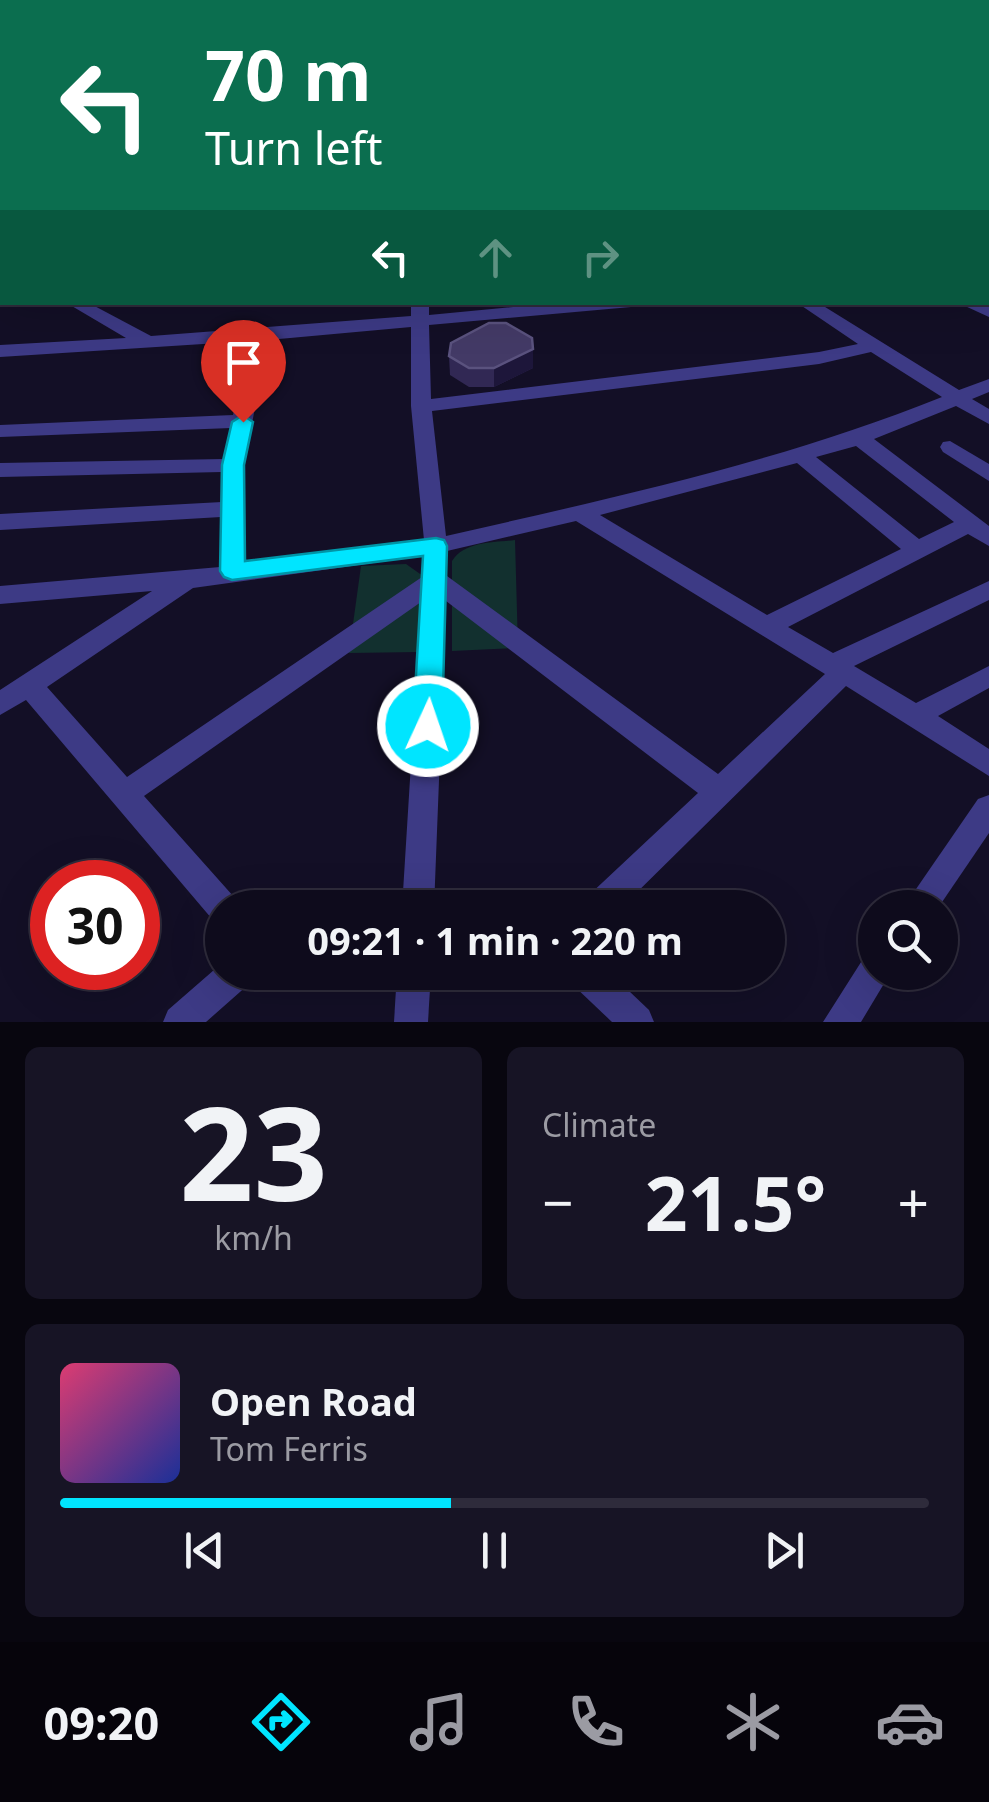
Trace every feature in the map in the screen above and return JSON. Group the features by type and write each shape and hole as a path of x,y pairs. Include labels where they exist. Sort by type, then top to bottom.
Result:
{"street":[{"path":"78,305 146,342"},
{"path":"0,351 260,335 420,311 571,305"},
{"path":"809,305 989,418"},
{"path":"419,890 436,546 422,406 420,311"},
{"path":"232,571 233,465 260,335"},
{"path":"422,406 818,358 874,346"},
{"path":"4,596 187,580 436,546 694,486 859,438 989,386"},
{"path":"0,431 243,422"},
{"path":"859,438 979,531"},
{"path":"950,448 989,474"},
{"path":"799,454 915,548"},
{"path":"0,470 233,465"},
{"path":"0,522 231,510"},
{"path":"578,512 682,579 917,716 989,764"},
{"path":"766,626 915,548 979,531"},
{"path":"0,704 187,580"},
{"path":"435,580 718,792"},
{"path":"126,794 435,580"},
{"path":"617,890 838,669 989,590"},
{"path":"917,716 989,676"},
{"path":"30,686 207,890"},
{"path":"932,890 989,808"},
{"path":"180,1022 216,990"},
{"path":"411,1022 413,990"},
{"path":"603,990 637,1022"},
{"path":"840,1022 862,990"}],"green space":[{"path":"515,540 518,648 452,651 452,561 472,546"},
{"path":"406,564 423,576 419,652 349,653 361,566"}],"building":[{"path":"489,323 506,323 532,338 533,349 494,368 469,368 449,356 451,343"}],"route":[{"path":"243,422 233,465 232,571 436,546 428,726"}]}
